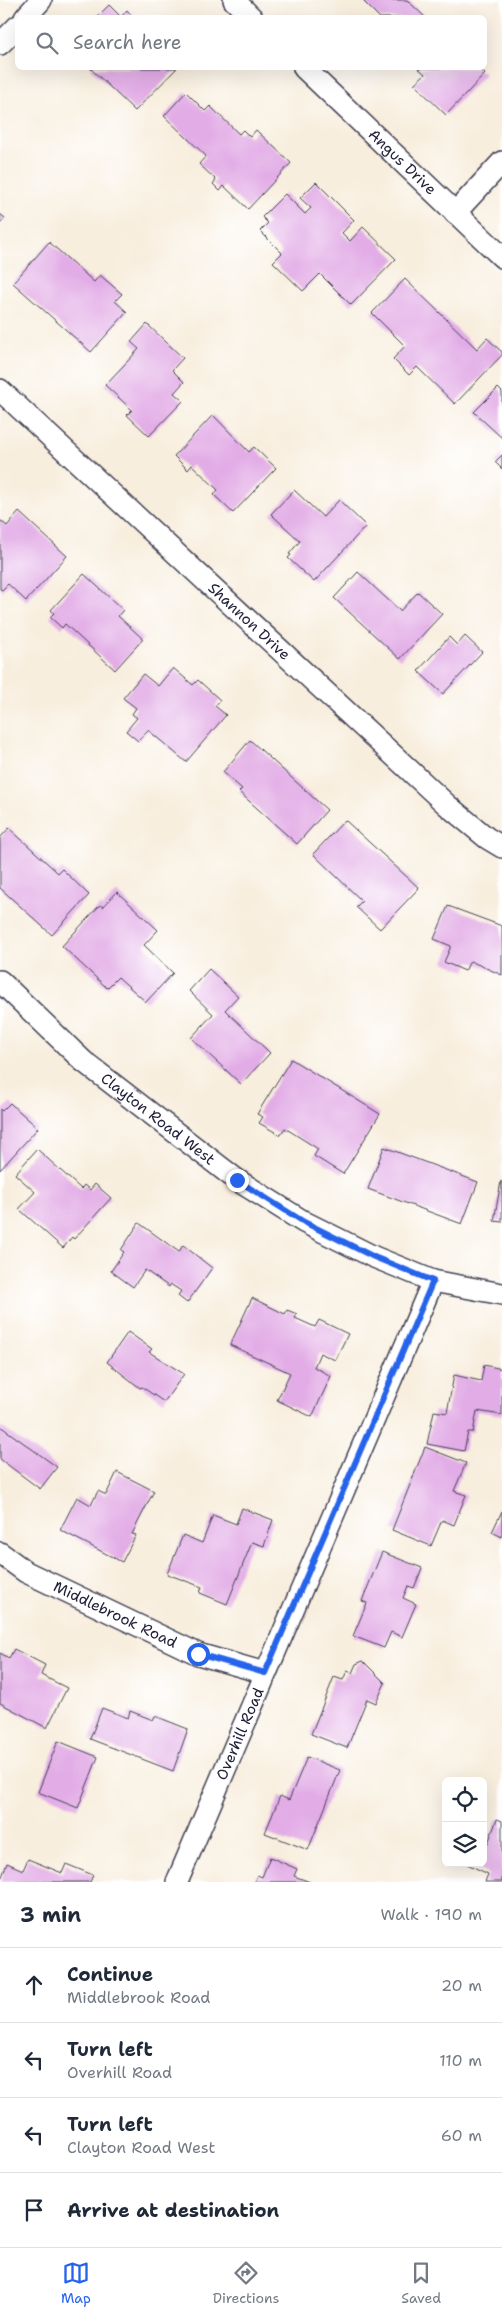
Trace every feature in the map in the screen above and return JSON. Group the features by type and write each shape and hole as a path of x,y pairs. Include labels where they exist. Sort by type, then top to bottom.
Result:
{"street":[{"path":"28,15 42,0"},
{"path":"234,0 249,15"},
{"path":"0,44 15,29"},
{"name":"Angus Drive","path":"306,70 502,257"},
{"path":"455,213 502,162"},
{"name":"Shannon Drive","path":"0,390 447,805 487,838 502,847"},
{"name":"Clayton Road West","path":"0,981 83,1061 237,1180 304,1222 374,1257 433,1281 502,1294"},
{"name":"Overhill Road","path":"177,1882 433,1281"},
{"name":"Middlebrook Road","path":"0,1553 26,1572 198,1654 265,1673"}],"building":[{"path":"366,0 407,0 423,15 377,15 364,2"},
{"path":"109,5 119,15 99,15"},
{"path":"127,10 131,15 123,15"},
{"path":"92,70 175,70 135,111"},
{"path":"420,70 480,70 485,74 446,115 414,84 425,74"},
{"path":"186,92 205,111 210,106 239,134 243,130 250,137 256,130 291,163 248,209 224,186 220,191 213,184 216,180 199,164 206,156 164,116"},
{"path":"316,182 354,220 342,233 350,241 363,227 396,259 351,305 320,274 303,291 273,262 282,253 260,231 268,223 262,217 285,194 305,214 311,208 300,198"},
{"path":"0,214 5,218 0,224"},
{"path":"49,242 94,282 100,275 122,294 115,301 127,312 91,352 13,283"},
{"path":"405,279 477,349 487,338 502,352 502,355 455,404 417,367 409,375 393,359 405,346 372,313"},
{"path":"147,324 183,358 172,370 184,382 174,393 183,401 149,436 127,415 132,410 105,385 139,349 131,342"},
{"path":"498,388 502,392 502,438 474,412"},
{"path":"213,415 249,452 254,447 276,468 233,513 214,495 218,490 192,465 188,470 174,456"},
{"path":"502,455 502,469 495,462"},
{"path":"294,490 323,517 339,500 366,526 314,582 288,558 300,541 271,514"},
{"path":"19,512 67,556 26,601 8,584 2,590 0,589 0,520 7,526"},
{"path":"358,572 400,611 418,592 442,614 400,659 334,598"},
{"path":"84,574 123,610 118,616 143,639 115,670 65,624 62,628 50,617 54,613 51,610"},
{"path":"465,636 482,652 443,694 418,671 449,637 457,645"},
{"path":"173,668 193,685 198,680 220,700 215,706 226,715 186,762 148,730 138,741 126,731 137,718 132,714 136,708 123,698 143,674 158,686"},
{"path":"250,740 327,810 297,844 239,792 242,789 223,772"},
{"path":"345,820 419,888 380,929 356,907 362,901 313,854"},
{"path":"9,828 58,873 62,869 89,895 52,935 0,888 0,838"},
{"path":"117,892 158,930 144,945 173,973 146,1002 118,977 107,988 62,946 100,905 103,907"},
{"path":"448,906 502,926 502,975 470,961 465,971 444,962 451,946 434,939"},
{"path":"209,969 238,996 225,1010 270,1053 241,1084 191,1038 213,1014 189,991"},
{"path":"291,1059 380,1114 343,1174 314,1156 318,1149 285,1128 280,1135 259,1123 263,1117 257,1114"},
{"path":"10,1103 38,1128 0,1170 0,1109 2,1111"},
{"path":"384,1147 478,1182 462,1224 368,1189"},
{"path":"37,1149 81,1189 84,1185 90,1190 95,1184 111,1198 74,1239 72,1237 63,1248 19,1209 35,1192 15,1174"},
{"path":"502,1182 502,1222 494,1221"},
{"path":"139,1223 179,1252 183,1245 212,1268 187,1303 178,1296 181,1291 170,1284 169,1287 145,1270 133,1287 111,1271 124,1252 121,1250"},
{"path":"252,1298 285,1314 287,1310 297,1314 295,1318 315,1327 319,1320 348,1334 335,1360 320,1353 314,1367 331,1376 312,1417 277,1400 290,1373 230,1345"},
{"path":"128,1332 152,1349 149,1352 184,1374 164,1402 142,1387 140,1388 107,1362"},
{"path":"484,1365 502,1369 502,1415 477,1411 473,1432 468,1432 464,1451 427,1444 434,1411 447,1413 454,1375 481,1381"},
{"path":"0,1426 57,1467 40,1489 0,1459"},
{"path":"425,1447 466,1463 454,1491 466,1495 454,1525 442,1520 431,1546 392,1530"},
{"path":"117,1472 154,1491 132,1534 136,1535 122,1562 60,1530 77,1497 91,1505 98,1491 106,1495"},
{"path":"242,1508 273,1520 264,1546 252,1542 227,1604 200,1593 202,1587 167,1574 183,1535 202,1543 213,1515 236,1524"},
{"path":"502,1511 502,1537 492,1532"},
{"path":"382,1552 422,1568 414,1588 408,1586 403,1598 416,1604 402,1637 391,1632 384,1648 353,1636 367,1603 362,1601"},
{"path":"14,1649 45,1665 41,1675 67,1688 47,1728 0,1703 0,1653 9,1658"},
{"path":"363,1661 385,1683 376,1703 367,1699 347,1748 311,1734 334,1677 343,1680 347,1671 352,1673 356,1664"},
{"path":"102,1708 128,1718 130,1711 153,1720 155,1716 188,1729 173,1771 90,1739"},
{"path":"58,1741 98,1757 78,1808 38,1792"},
{"path":"307,1757 340,1770 308,1850 265,1833 280,1796 289,1800"},
{"path":"497,1819 502,1821 502,1882 485,1882 488,1874 473,1867 487,1867 488,1843"},
{"path":"270,1857 297,1869 294,1876 310,1882 254,1882 257,1875 262,1877"},
{"path":"28,1859 62,1873 66,1864 93,1875 90,1882 0,1882 7,1863 23,1870"}],"route":[{"path":"198,1654 265,1673 433,1281 374,1257 304,1222 237,1180"}]}
